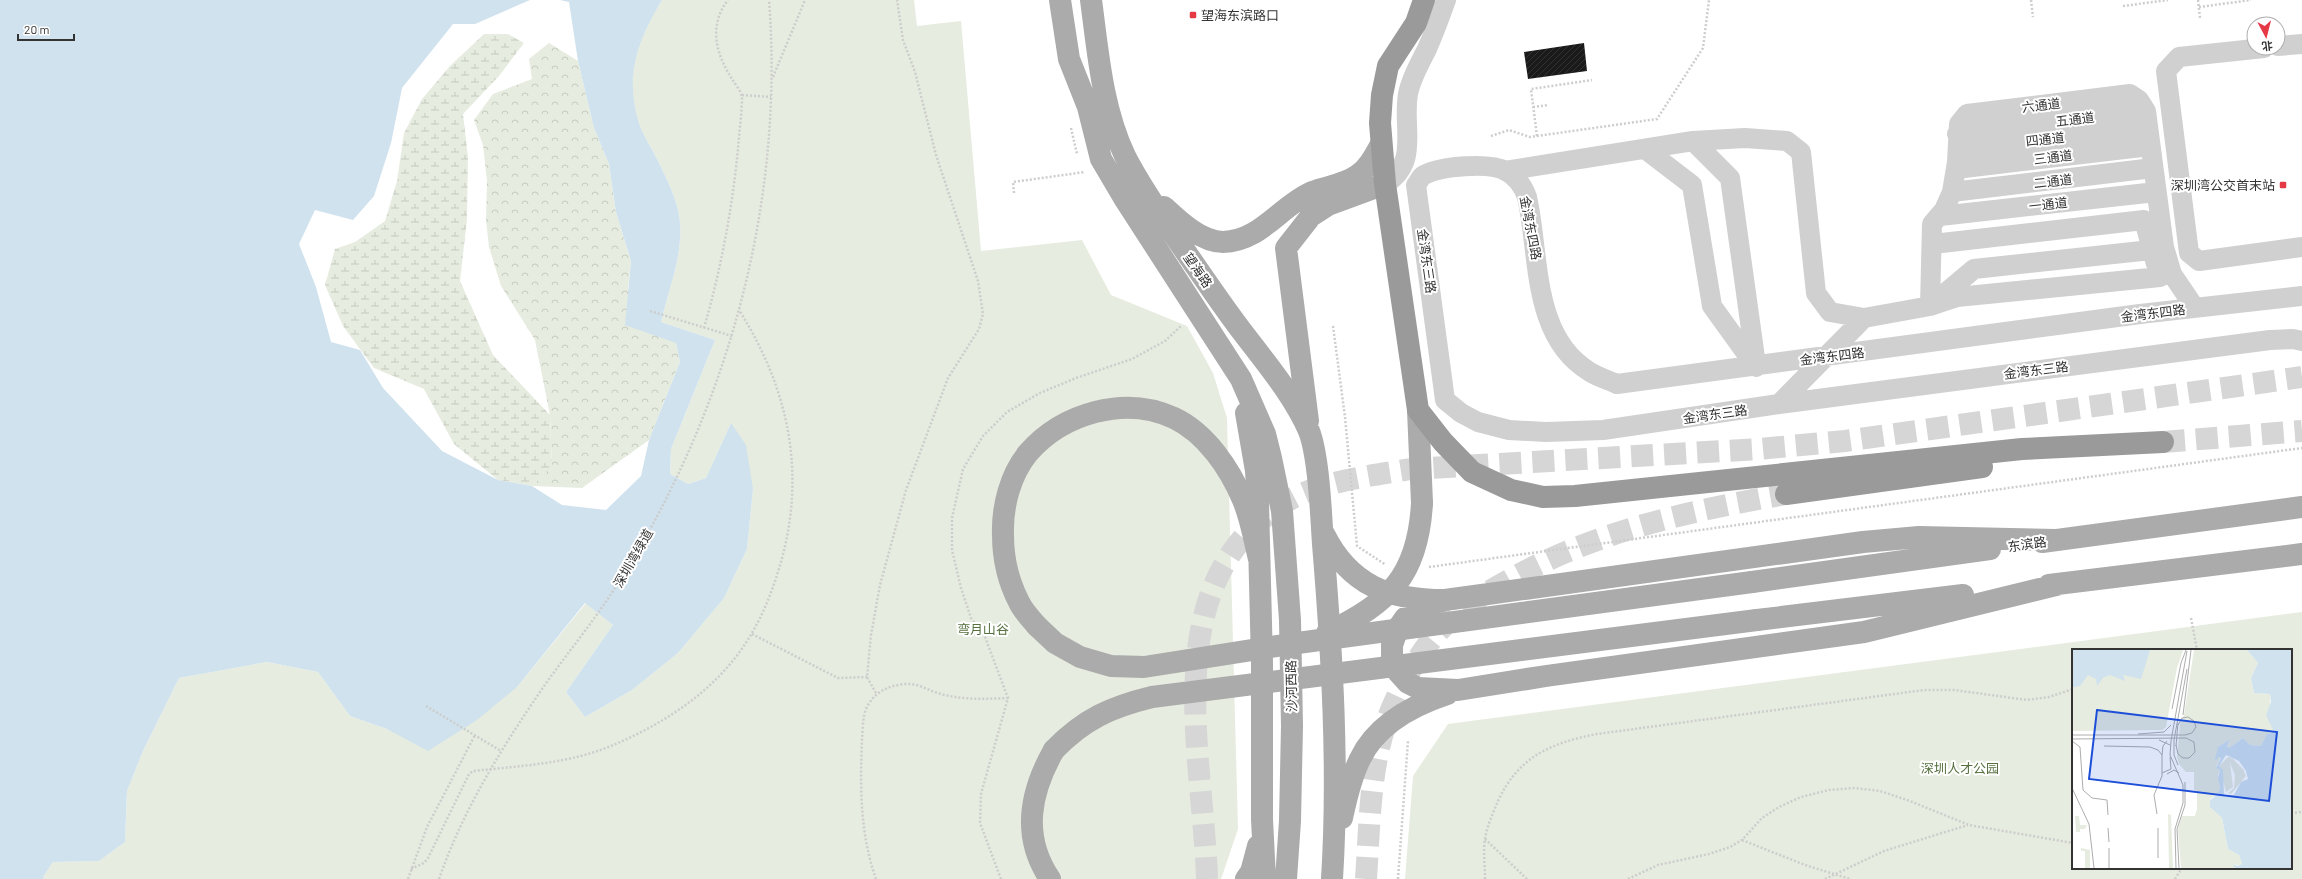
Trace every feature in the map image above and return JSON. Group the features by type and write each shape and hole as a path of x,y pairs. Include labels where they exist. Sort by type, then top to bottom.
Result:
{"highway":[{"path":"1424,0 1416,23 1388,66 1382,95 1380,146 1418,410 1443,442 1472,472 1511,490 1543,497 1575,496 2022,449 2163,442 1786,494"}],"main road":[{"name":"望海路","path":"1060,0 1069,59 1088,107 1101,159 1124,198 1241,379 1265,434 1280,493"},
{"name":"望海路","path":"1091,0 1099,66 1113,121 1125,155 1144,189 1195,267 1296,407 1310,434 1316,464 1322,529"},
{"path":"1144,189 1181,222 1206,238 1222,242 1237,241 1257,233 1280,212 1312,192 1342,184 1358,175 1370,163 1380,146"},
{"path":"1310,434 1286,248 1311,216 1328,205 1385,184"},
{"path":"1346,198 1364,200 1378,206 1390,216"},
{"path":"1241,379 1256,471 1262,663 1262,819 1265,879"},
{"path":"1259,559 1250,519 1243,499 1218,457 1206,442 1175,418 1151,410 1126,408 1100,410 1071,420 1047,435 1028,453 1014,476 1006,498 1002,526 1003,554 1009,581 1020,604 1037,626 1055,643 1080,657 1111,666 1144,667 1290,644 1325,633 1355,619 1381,601 1401,578 1414,556 1420,532 1422,503 1418,410"},
{"name":"沙河西路","path":"1280,493 1290,620 1292,718 1290,821 1286,879"},
{"name":"东滨路","path":"1290,644 2302,507"},
{"path":"1322,529 1333,551 1344,566 1373,588 1408,598 1445,600"},
{"path":"1322,529 1332,706 1334,848 1332,879"},
{"path":"1458,690 1418,688 1408,683 1398,672 1392,658 1392,645 1398,628 1405,618 1417,609 1445,600 1870,541 1920,537 2056,540"},
{"path":"1050,879 1036,848 1032,821 1034,798 1041,773 1054,750 1072,732 1095,716 1124,704 1152,697 1757,620 2302,554"},
{"path":"1334,848 1360,759 1372,741 1392,722 1422,703 1458,690 1546,676 1864,632 2064,583"},
{"path":"1246,879 1258,851 1262,819"}],"street":[{"path":"1385,184 1397,177 1403,165 1408,145 1406,110 1408,93 1446,0"},
{"path":"2286,45 2302,44"},
{"path":"2246,50 2179,57 2166,72 2189,253 2199,261 2302,247"},
{"name":"六通道","path":"1930,306 1933,244 1932,224 1940,216 1952,192 1956,169 1958,124 1966,114 2130,94 2139,100 2148,128"},
{"path":"2148,128 2164,247 2172,274 2194,308"},
{"name":"三通道","path":"1956,169 2148,128"},
{"path":"1408,145 1414,160 1430,173 1484,166 1506,171 1693,141 1745,138 1787,141 1801,152 1816,292 1830,312 1864,318 1930,306 1957,297 2160,277"},
{"path":"1693,141 1730,178 1756,367"},
{"path":"1645,149 1692,185 1712,306 1756,367"},
{"name":"二通道","path":"1952,192 2153,168"},
{"name":"金湾东四路","path":"1506,171 1523,187 1527,197 1544,306 1554,331 1568,352 1589,371 1617,384 1756,367 2194,308 2302,296"},
{"name":"金湾东三路","path":"1430,173 1422,176 1416,185 1445,400 1461,413 1478,422 1509,430 1546,432 1603,430 1779,404 2270,340 2294,339 2302,341"},
{"name":"一通道","path":"1940,216 2158,201"},
{"path":"1933,244 2144,220 2151,250 2163,286 2194,308"},
{"path":"1930,306 1974,269 2151,250"},
{"path":"1779,404 1864,318"}],"path":[{"path":"704,328 729,222 735,177 742,95 721,60 715,41 717,24 723,6 728,0"},
{"name":"深圳湾绿道","path":"439,879 469,807 489,770 542,688 613,592 645,539 690,451 719,380 739,310 757,229 768,156 772,38 769,0"},
{"path":"771,81 805,0"},
{"path":"876,693 867,676 870,635 880,585 906,490 948,378 979,329 983,314 978,280 936,155 915,72 903,40 898,0"},
{"path":"1491,136 1509,130 1530,138 1657,119 1703,48 1709,0"},
{"path":"2031,0 2033,16"},
{"path":"2123,6 2168,0"},
{"path":"2198,0 2200,18"},
{"path":"2199,7 2251,0"},
{"path":"1537,136 1531,89 1592,80"},
{"path":"742,95 771,97"},
{"path":"1533,107 1548,105"},
{"path":"1069,122 1080,160"},
{"path":"1082,166 1090,177"},
{"path":"1014,193 1013,182 1085,172"},
{"path":"411,869 424,863 428,858 469,774 489,770 518,768 564,760 610,746 651,727 687,704 724,671 752,634 771,594 786,550 793,504 792,459 786,419 773,376 757,338 739,310"},
{"path":"650,311 732,336"},
{"path":"1001,879 980,823 981,794 1008,698 985,637 971,618 961,588 952,550 952,518 963,468 983,436 1007,412 1040,393 1068,381 1132,359 1165,341 1185,321"},
{"path":"2191,618 2196,649"},
{"path":"752,634 838,678 867,676"},
{"path":"876,879 864,833 860,791 863,718 867,706 876,693 889,687 907,684 960,698 983,700 1008,698"},
{"path":"1485,879 1485,839 1492,815 1503,790 1521,766 1546,749 1568,740 1598,734 1924,690 1954,690 2028,700 2049,697 2072,689"},
{"path":"426,706 502,751"},
{"path":"408,879 427,827 475,735"},
{"path":"1398,879 1408,741"},
{"path":"1628,879 1658,865 1709,854 1742,840 1762,818 1780,807 1801,797 1829,790 1855,788 1880,791 1969,824 2072,843"},
{"path":"2292,813 2302,812"},
{"path":"1825,879 1884,851 1969,824"},
{"path":"1485,839 1527,879"},
{"path":"1742,840 1832,875 1850,879"},
{"path":"2175,879 2181,869"}],"green space":[{"name":"弯月山谷","path":"662,0 914,0 917,26 961,21 981,251 1082,240 1111,295 1187,326 1213,373 1227,418 1238,829 1221,879 44,879 43,877 53,862 99,861 125,842 127,791 143,751 179,678 267,662 318,672 350,716 387,729 517,687 586,603 613,625 566,692 585,717 632,690 678,653 724,598 747,549 753,489 731,423 706,478 688,484 670,474 671,449 715,340 661,322 678,255 680,242 679,215 669,184 640,127 634,106 632,90 633,74 640,44 653,15"},
{"path":"484,34 508,34 524,43 499,76 463,114 468,157 467,219 460,281 493,355 550,415 552,466 532,486 498,480 454,444 424,389 374,368 343,326 325,285 335,249 355,242 385,221 397,181 404,133 422,99 450,66"},
{"path":"549,43 578,61 594,128 609,164 616,212 631,261 628,289 676,343 680,362 649,440 582,488 532,486 552,465 550,415 535,340 501,286 489,247 486,220 487,181 483,145 474,120 493,94 532,79 529,59"},
{"name":"深圳人才公园","path":"2302,612 2302,879 1405,879 1413,776 1448,724"}],"water":[{"path":"0,0 530,0 475,24 453,24 402,88 391,143 374,196 353,220 315,210 299,244 316,287 331,342 360,350 383,388 442,451 498,480 532,486 562,505 606,510 641,476 649,440 680,362 676,343 625,325 631,261 616,212 609,164 594,128 578,61 569,2 560,0 662,0 646,29 640,44 633,74 635,106 640,127 669,184 679,215 680,242 678,255 661,322 715,340 671,449 670,474 688,484 706,478 731,423 746,445 753,489 747,549 724,598 678,653 632,690 585,717 566,692 613,625 585,603 517,687 477,720 428,751 387,729 350,716 318,672 267,662 179,678 143,751 127,791 125,842 99,861 53,862 43,877 44,879 0,879"}],"building":[{"path":"1584,43 1587,71 1528,79 1524,52"}],"tunnel":[{"path":"1207,879 1196,723 1196,670 1203,620 1220,573 1248,532 1291,499 1304,493 1334,483 1411,469 1759,449 1845,441 2302,377"},
{"path":"2163,442 2302,431"},
{"path":"1366,879 1374,772 1384,730 1396,698 1414,664 1437,633 1453,618 1481,596 1537,565 1571,550 1606,537 1677,516 1786,494"}],"place":[{"name":"望海东滨路口","path":"1193,15"},
{"name":"深圳湾公交首末站","path":"2283,185"}]}
